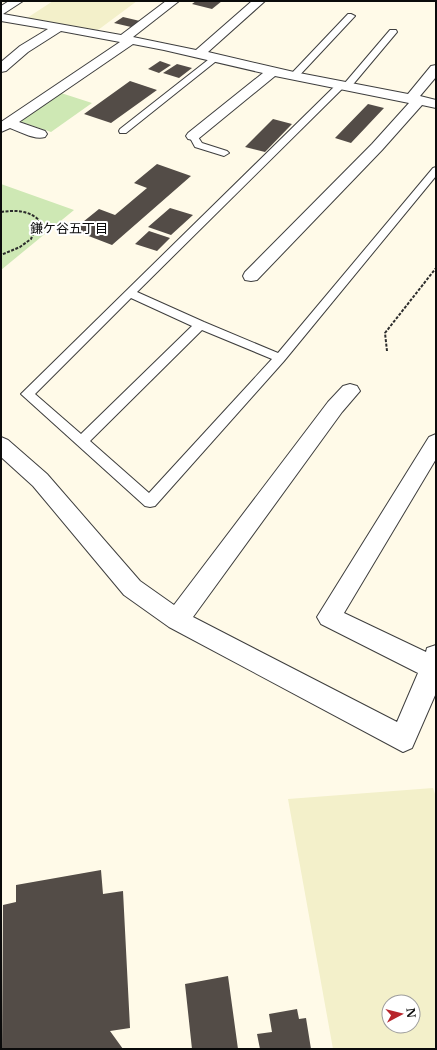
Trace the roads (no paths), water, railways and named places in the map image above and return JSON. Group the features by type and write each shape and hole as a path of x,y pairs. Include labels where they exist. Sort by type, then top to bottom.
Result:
{"street":[{"path":"1,11 17,1"},
{"path":"5,125 126,40 174,1"},
{"path":"198,54 259,1"},
{"path":"1,17 198,54 294,76 436,104"},
{"path":"1,68 24,50 58,28"},
{"path":"251,276 377,147 415,100 436,69"},
{"path":"193,136 273,71"},
{"path":"5,125 40,134"},
{"path":"177,620 335,407 350,391"},
{"path":"1,444 40,480 132,588 177,620 403,739 433,672 329,617 436,442"}],"lane":[{"path":"294,76 351,16"},
{"path":"393,32 344,86 27,394 150,502 280,358 436,170"},
{"path":"123,132 216,58"},
{"path":"193,136 198,145 224,153"},
{"path":"130,293 200,325 280,358"},
{"path":"82,441 200,325"}],"district":[{"name":"鎌ケ谷五丁目","path":"69,228"}]}
